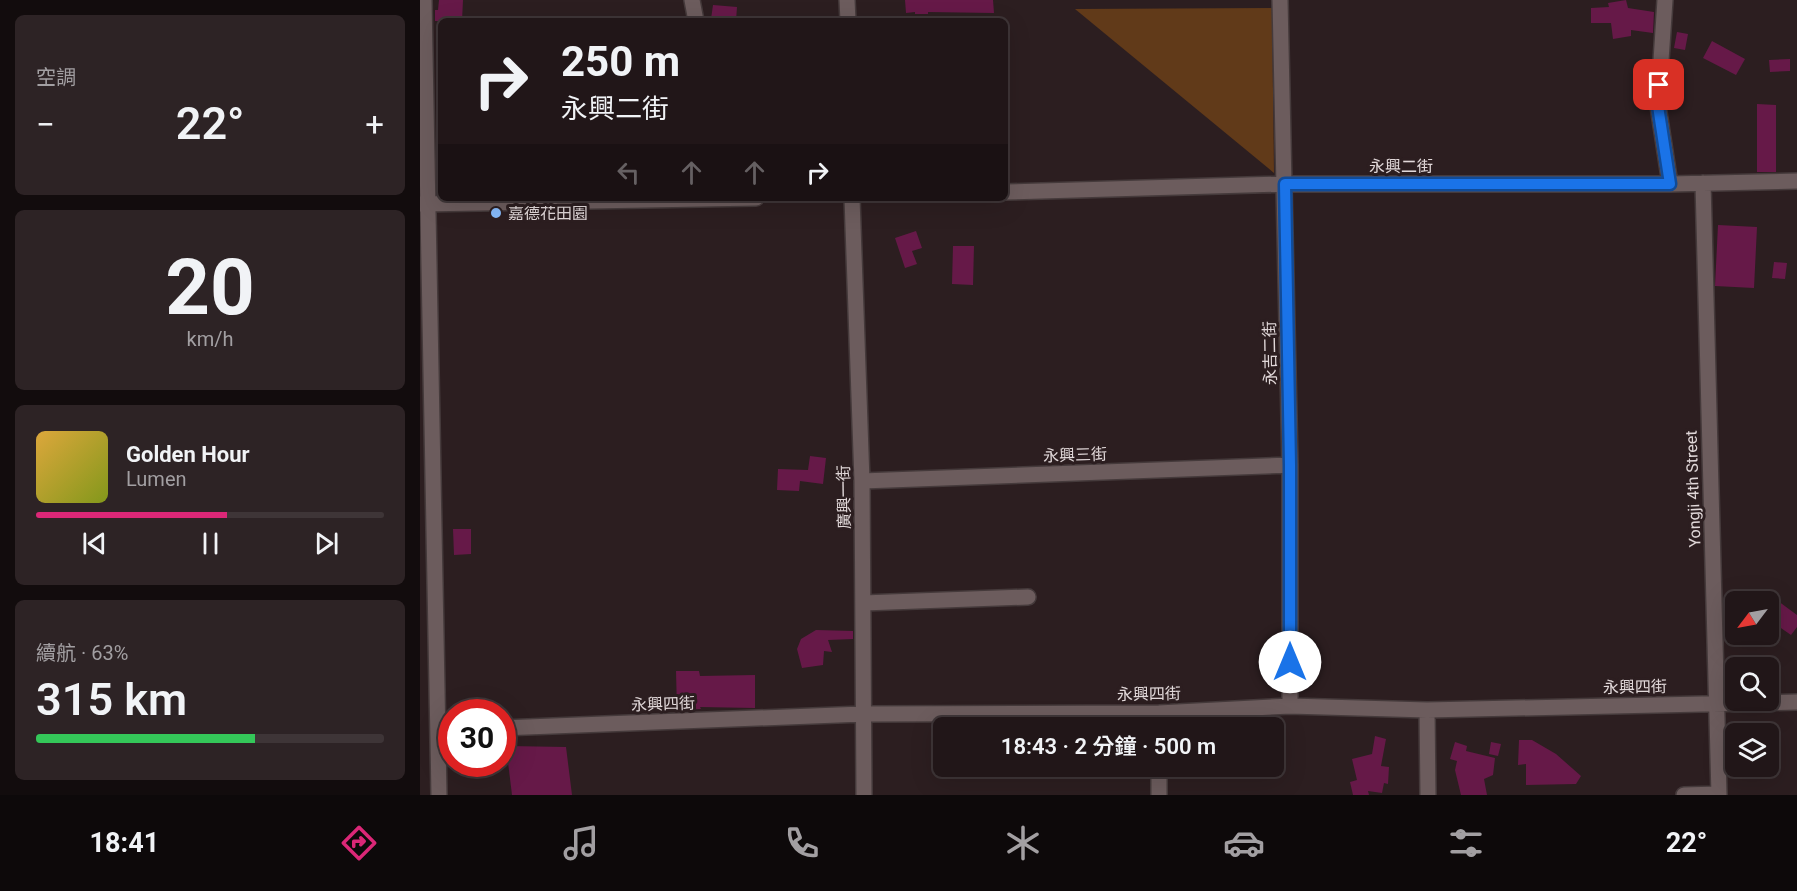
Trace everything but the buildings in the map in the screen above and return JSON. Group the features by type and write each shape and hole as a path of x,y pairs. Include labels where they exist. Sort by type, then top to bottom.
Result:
{"street":[{"path":"424,0 427,557 442,699"},
{"path":"692,0 695,18"},
{"path":"847,0 848,18"},
{"name":"永吉二街","path":"1280,0 1290,465 1290,706"},
{"path":"1665,0 1658,106 1670,184"},
{"name":"永興二街","path":"1008,192 1285,184 1670,184 1797,181"},
{"name":"Yongji 4th Street","path":"1703,183 1719,794"},
{"path":"424,204 590,201"},
{"name":"廣興一街","path":"852,201 862,481 864,795"},
{"name":"永興三街","path":"862,481 1290,465"},
{"path":"863,603 1029,597"},
{"name":"永興四街","path":"1187,717 1290,706 1427,710 1797,702"},
{"path":"1427,710 1428,795"},
{"name":"永興四街","path":"516,727 863,714 1011,717"},
{"path":"439,795 441,777"},
{"path":"1159,777 1159,795"},
{"path":"1684,795 1719,794"}],"shaded area":[{"path":"1272,8 1274,173 1075,9"}],"place":[{"name":"嘉德花田園","path":"496,213"}],"route":[{"path":"1290,662 1290,465 1285,184 1670,184 1658,106 1659,85"}]}
